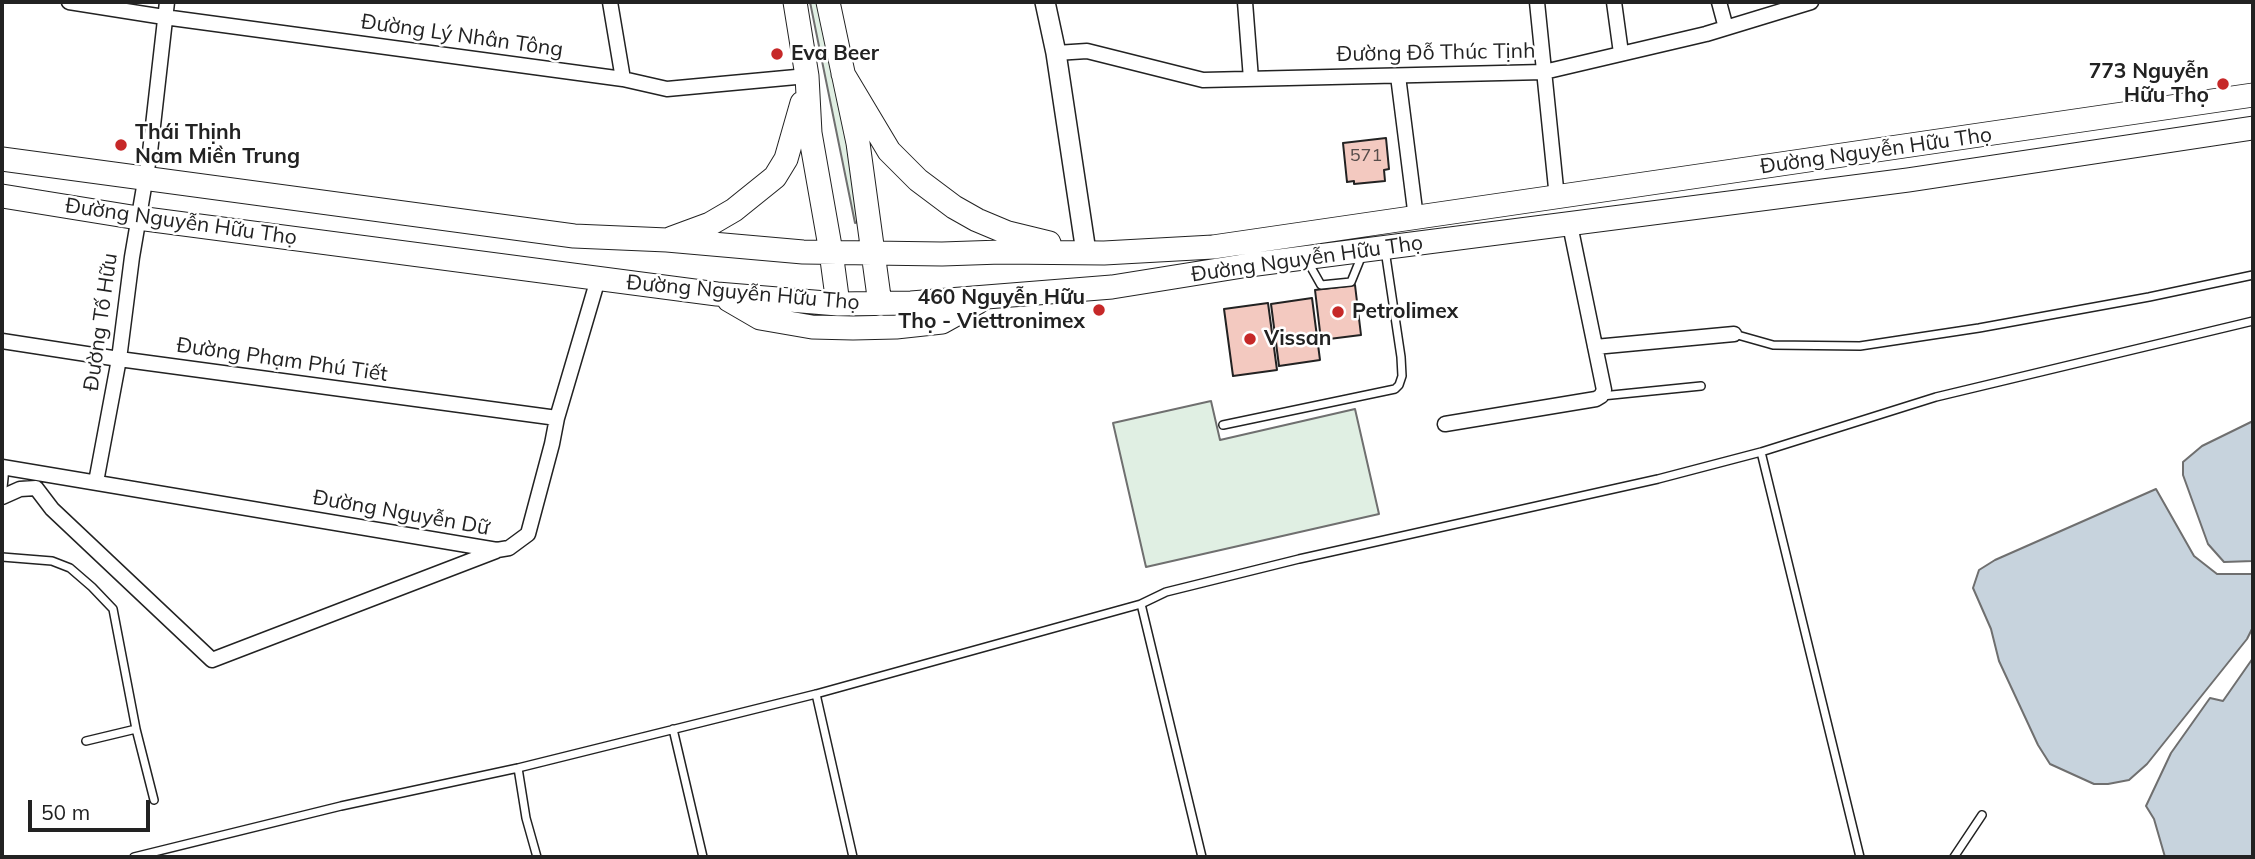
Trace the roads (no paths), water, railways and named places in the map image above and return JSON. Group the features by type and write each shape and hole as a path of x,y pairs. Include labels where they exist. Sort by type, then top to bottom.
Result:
{"main road":[{"path":"795,2 807,76 810,133 838,304"},
{"path":"828,2 858,143 880,304"},
{"path":"843,74 889,151 918,180 954,207 1008,233 1086,252"},
{"path":"667,240 710,224 734,210 775,177 786,159 807,76"},
{"name":"Đường Nguyễn Hữu Thọ","path":"2,159 574,236 667,240 803,252 1173,251 1557,198 2253,95"},
{"name":"Đường Nguyễn Hữu Thọ","path":"2,196 138,218 717,294 838,304 880,304 986,298 1112,286 1306,258 1908,180 2253,128"},
{"path":"717,294 761,318 812,327 853,328 896,327 942,321 986,298"}],"street":[{"name":"Đường Lý Nhân Tông","path":"69,2 623,79 667,89 807,76"},
{"name":"Đường Tố Hữu","path":"96,482 119,359 138,218 146,179 167,2"},
{"path":"610,2 623,79"},
{"path":"1045,2 1056,53 1086,252"},
{"path":"1245,2 1251,79"},
{"path":"1537,2 1557,198"},
{"path":"1614,2 1620,53"},
{"path":"1719,2 1726,28"},
{"name":"Đường Đỗ Thúc Tịnh","path":"1056,53 1087,51 1203,80 1544,72 1726,28 1811,2"},
{"name":"Đường Nguyễn Hữu Thọ","path":"1398,76 1416,218"},
{"path":"1444,424 1601,396 1604,390 1570,225"},
{"name":"Đường Nguyễn Dữ","path":"4,467 497,550 509,548 528,534 557,418 598,279"},
{"path":"1595,347 1734,334"},
{"name":"Đường Phạm Phú Tiết","path":"2,341 557,418"},
{"path":"2,499 20,489 36,488 52,509 212,660 497,550"}],"lane":[{"path":"1223,425 1395,389 1399,385 1402,376 1401,357 1374,250"},
{"path":"1734,334 1773,345 1860,346 1979,328 2253,275"},
{"path":"134,857 341,806 518,768 816,694 1141,604 1166,592 1272,565 1658,479 1761,452 1936,397 2253,321"},
{"path":"1601,396 1701,386"},
{"path":"1761,452 1860,857"},
{"path":"2,499 4,467"},
{"path":"2,557 52,561 70,568 113,609 136,729 154,800"},
{"path":"1141,604 1202,857"},
{"path":"816,694 853,857"},
{"path":"86,741 136,729"},
{"path":"673,729 703,857"},
{"path":"518,768 526,818 537,857"},
{"path":"1954,857 1982,815"}],"place":[{"name":"Eva Beer","path":"777,54"},
{"name":"773 Nguyễn Hữu Thọ","path":"2223,84"},
{"name":"Thái Thịnh Nam Miền Trung","path":"121,145"},
{"name":"460 Nguyễn Hữu Thọ - Viettronimex","path":"1099,310"},
{"name":"Petrolimex","path":"1338,312"},
{"name":"Vissan","path":"1250,339"}]}
